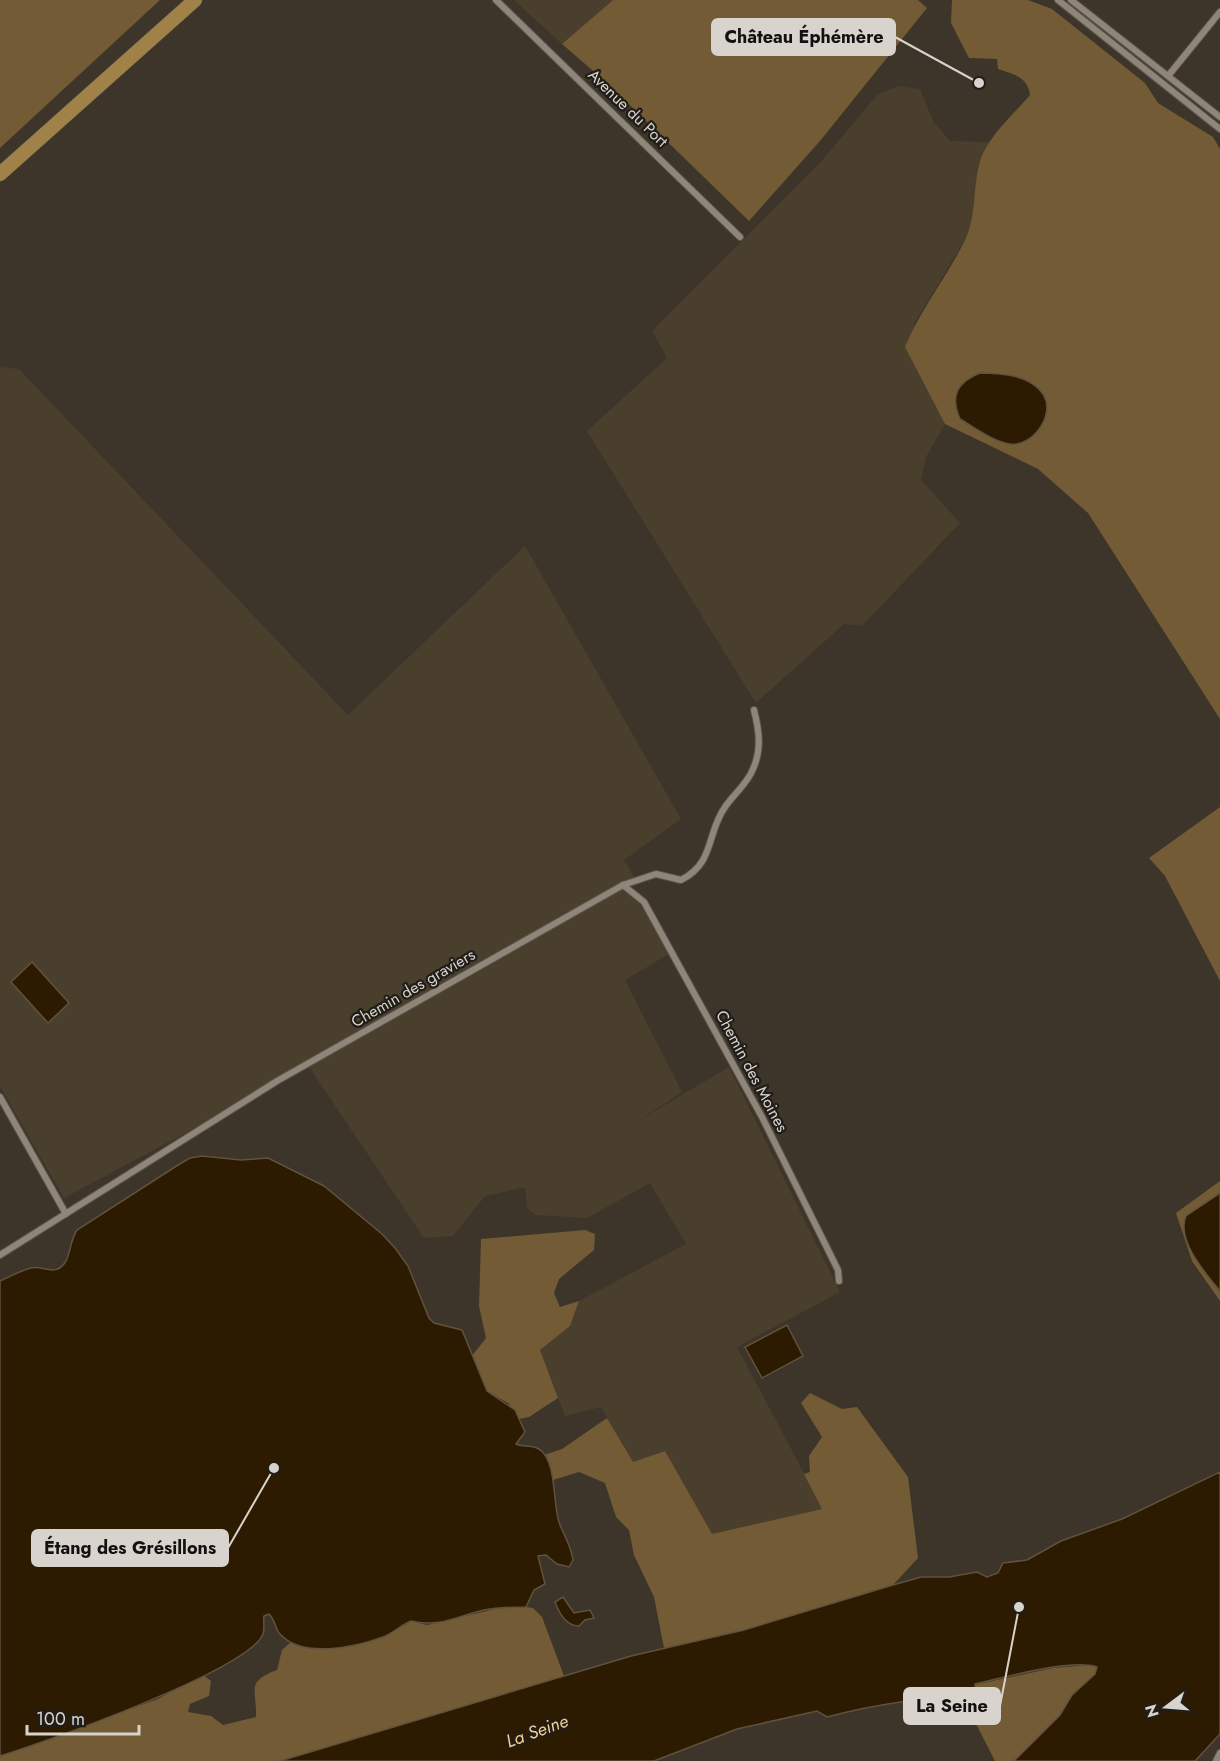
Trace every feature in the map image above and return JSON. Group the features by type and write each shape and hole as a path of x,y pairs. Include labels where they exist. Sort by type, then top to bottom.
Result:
{"main road":[{"path":"0,174 195,0"}],"street":[{"name":"Avenue du Port","path":"496,0 740,237"},
{"path":"1058,0 1220,129"},
{"path":"1071,0 1220,117"},
{"path":"1168,76 1220,12"},
{"name":"Chemin des graviers","path":"0,1255 277,1081 623,885 656,874 681,880 694,874 702,864 724,809 753,770 760,736 754,710"},
{"name":"Chemin des Moines","path":"623,885 644,902 762,1117 838,1270 839,1281"},
{"path":"0,1097 66,1214"},
{"path":"1216,1761 1220,1753"}],"shaded area":[{"path":"0,0 160,0 0,148"},
{"path":"514,0 613,0 562,44"},
{"path":"613,0 918,0 927,8 820,141 749,221 606,82 562,44"},
{"path":"952,0 1028,0 1052,9 1145,83 1158,103 1213,137 1220,149 1220,719 1088,513 1038,469 945,424 905,347 966,238 982,155 1000,128 1030,95 1023,80 998,69 997,59 969,58 951,23"},
{"path":"898,86 920,89 933,121 950,141 990,142 979,164 972,219 966,238 914,324 932,398 945,424 926,457 921,480 960,523 862,626 844,624 756,703 587,431 667,358 652,331 819,164 877,95"},
{"path":"0,367 19,369 348,715 525,546 681,819 624,860 638,883 630,887 669,954 625,980 682,1092 638,1121 729,1067 840,1292 737,1347 823,1509 712,1535 665,1451 633,1463 601,1407 565,1416 540,1350 570,1326 579,1301 686,1244 650,1183 587,1218 535,1215 527,1208 525,1187 485,1196 453,1236 424,1238 309,1067 64,1198 0,1086"},
{"path":"1220,807 1220,981 1165,876 1149,858"},
{"path":"1220,1181 1220,1301 1192,1261 1176,1213"},
{"path":"585,1230 595,1234 594,1250 559,1279 554,1293 560,1307 579,1301 570,1326 540,1350 558,1398 529,1417 519,1419 508,1403 487,1391 471,1357 486,1338 479,1306 481,1239"},
{"path":"810,1393 842,1409 857,1407 908,1477 918,1558 893,1585 744,1630 664,1648 654,1597 634,1555 629,1530 616,1517 605,1483 579,1472 553,1480 544,1455 562,1449 607,1418 633,1462 665,1451 712,1534 822,1509 804,1474 810,1472 809,1456 822,1437 801,1403"},
{"path":"512,1605 533,1608 542,1617 564,1676 280,1761 0,1761 0,1756 158,1699 202,1674 211,1681 209,1696 190,1704 188,1712 211,1716 223,1725 256,1717 255,1688 257,1683 260,1678 277,1670 282,1650 291,1642 312,1648 385,1636 412,1621 427,1625"},
{"path":"1089,1665 1097,1667 1095,1674 1072,1695 1060,1715 1014,1761 995,1761 974,1720 977,1719 974,1685 1053,1668"}],"water":[{"path":"980,373 1024,379 1039,389 1044,396 1047,404 1044,421 1026,441 1018,444 1004,443 960,419 956,403 958,391 961,385"},
{"path":"32,962 69,1003 48,1023 11,982"},
{"path":"202,1156 241,1160 268,1158 324,1186 382,1234 395,1248 408,1266 429,1318 434,1323 462,1330 487,1391 515,1410 525,1432 516,1444 539,1449 545,1455 552,1474 560,1525 573,1560 569,1567 557,1564 546,1555 538,1556 545,1584 534,1590 526,1607 490,1609 440,1622 411,1621 383,1637 344,1647 315,1649 290,1642 278,1632 269,1614 264,1616 263,1634 249,1649 222,1666 142,1704 0,1756 0,1281 31,1268 58,1269 66,1261 77,1230 178,1165 190,1158"},
{"path":"1220,1193 1220,1291 1188,1246 1184,1225 1186,1216"},
{"path":"787,1325 803,1356 762,1378 745,1347"},
{"name":"La Seine","path":"1220,1472 1220,1734 1195,1761 1014,1761 1060,1715 1072,1695 1095,1674 1097,1667 1071,1665 975,1684 975,1696 900,1702 827,1717 817,1711 737,1729 654,1761 280,1761 631,1656 744,1630 921,1577 949,1577 977,1572 987,1577 998,1573 1003,1563 1027,1560 1061,1541 1122,1519"},
{"path":"563,1597 574,1613 590,1610 594,1618 585,1620 579,1626 570,1624 561,1614 555,1602"}],"place":[{"name":"Château Éphémère","path":"979,83"},
{"name":"Étang des Grésillons","path":"274,1468"},
{"name":"La Seine","path":"1019,1607"}]}
